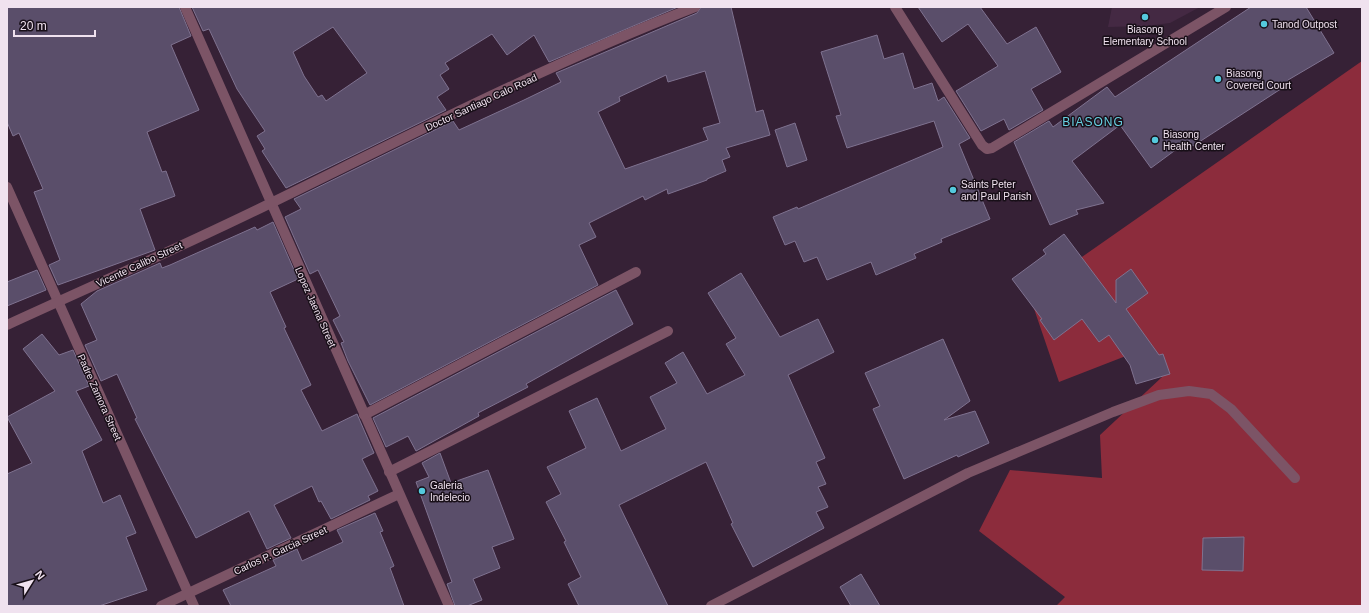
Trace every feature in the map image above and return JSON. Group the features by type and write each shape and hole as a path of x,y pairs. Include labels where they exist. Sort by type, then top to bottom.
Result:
{"street":[{"name":"Lopez Jaena Street","path":"185,7 270,204 448,606"},
{"name":"Doctor Santiago Calo Road","path":"270,204 458,112 650,24 695,7"},
{"path":"895,7 982,145 987,149 992,148 1226,7"},
{"name":"Padre Zamora Street","path":"7,187 194,606"},
{"name":"Vicente Calibo Street","path":"7,325 270,204"},
{"path":"364,415 636,272"},
{"path":"389,472 668,331"},
{"path":"711,606 968,473 1112,412 1159,395 1189,391 1211,394 1231,409 1295,478"},
{"name":"Carlos P. Garcia Street","path":"162,606 399,494"}],"shaded area":[{"name":"Biasong Elementary School","path":"1112,7 1200,7 1170,23 1146,26 1108,27"},
{"path":"1362,61 1362,606 1056,606 1065,597 979,531 1010,470 1102,478 1100,435 1162,377 1149,347 1059,382 1029,294"}],"building":[{"path":"7,7 179,7 191,36 171,45 199,110 147,132 162,172 166,171 175,196 140,209 155,250 58,285 49,265 60,260 34,192 43,189 19,133 13,136 7,122"},
{"path":"192,7 678,7 549,62 534,35 507,55 492,34 445,63 449,69 440,75 449,89 437,97 446,110 286,188 262,151 265,149 257,136 265,131 237,89 209,29 203,31","holes":["333,27 367,73 326,101 322,95 318,97 304,76 293,52"]},
{"path":"701,7 731,7 756,112 763,110 770,135 726,148 730,157 722,160 726,171 707,180 668,194 667,189 645,200 643,196 589,223 596,237 579,245 598,285 370,405 348,361 341,343 344,342 333,320 340,316 318,270 310,274 285,217 301,209 294,199 453,121 459,130 524,100 561,82 556,73 697,13","holes":["705,71 720,123 703,128 708,140 625,169 598,112 620,101 619,97 666,75 668,82"]},
{"path":"918,7 980,7 1007,44 1036,27 1061,72 1031,89 1043,110 1009,130 1004,119 981,131 956,91 998,66 968,24 942,42"},
{"path":"1251,7 1306,7 1334,53 1288,80 1290,83 1193,146 1189,140 1151,168 1120,125 1072,161 1104,203 1076,210 1078,214 1050,225 1014,142 1049,121 1053,127 1107,87 1115,97"},
{"path":"877,35 884,59 903,53 914,89 932,83 938,101 944,97 970,138 959,144 990,219 941,239 942,242 914,254 916,258 876,275 871,262 827,280 817,257 804,262 795,241 785,245 773,217 797,207 798,209 943,147 934,121 847,148 836,116 841,115 821,52"},
{"path":"795,123 807,160 787,167 775,130"},
{"path":"273,222 298,279 270,292 286,327 284,328 311,385 301,390 322,431 357,414 374,453 362,459 378,491 368,496 370,500 331,519 321,501 319,502 312,486 274,505 291,538 267,549 249,511 196,538 135,419 137,418 117,374 101,381 85,345 97,340 81,304 97,291 160,263 162,268 255,227 257,230"},
{"path":"1064,234 1116,303 1116,280 1131,269 1148,293 1126,309 1159,355 1163,354 1170,374 1136,384 1130,365 1109,335 1099,342 1082,319 1054,340 1040,320 1042,319 1012,279 1046,254 1043,250"},
{"path":"37,270 46,290 7,306 7,282"},
{"path":"741,273 780,337 818,319 834,352 788,375 825,458 816,462 826,484 818,487 828,507 816,512 824,528 753,567 731,524 733,523 706,462 619,505 668,606 579,606 568,584 581,577 564,542 566,541 546,502 561,494 547,467 586,448 569,411 597,398 621,451 666,429 650,397 677,383 665,363 683,352 707,394 745,375 726,344 736,338 708,293"},
{"path":"616,290 633,324 526,384 528,387 478,413 479,416 416,451 408,436 386,447 373,418"},
{"path":"42,334 59,355 73,350 89,386 76,391 102,440 82,451 103,503 120,495 136,533 126,537 147,590 99,606 7,606 7,474 32,463 7,417 55,391 23,349"},
{"path":"943,339 970,401 944,420 975,411 989,443 958,457 957,455 904,479 873,409 880,406 865,373"},
{"path":"440,453 451,483 488,470 514,539 492,547 500,568 473,579 482,600 467,606 455,606 447,584 452,582 416,482 429,477 422,463"},
{"path":"375,513 383,531 380,532 394,566 390,568 404,606 231,606 223,590 276,566 273,560 297,549 302,561 343,542 337,530"},
{"path":"1244,537 1243,571 1202,570 1203,538"},
{"path":"861,574 880,606 851,606 840,587"}],"place":[{"name":"Biasong Elementary School","path":"1145,17"},
{"name":"Tanod Outpost","path":"1264,24"},
{"name":"Biasong Covered Court","path":"1218,79"},
{"name":"Biasong Health Center","path":"1155,140"},
{"name":"Saints Peter and Paul Parish","path":"953,190"},
{"name":"Galeria Indelecio","path":"422,491"}],"district":[{"name":"BIASONG","path":"1093,122"}]}
